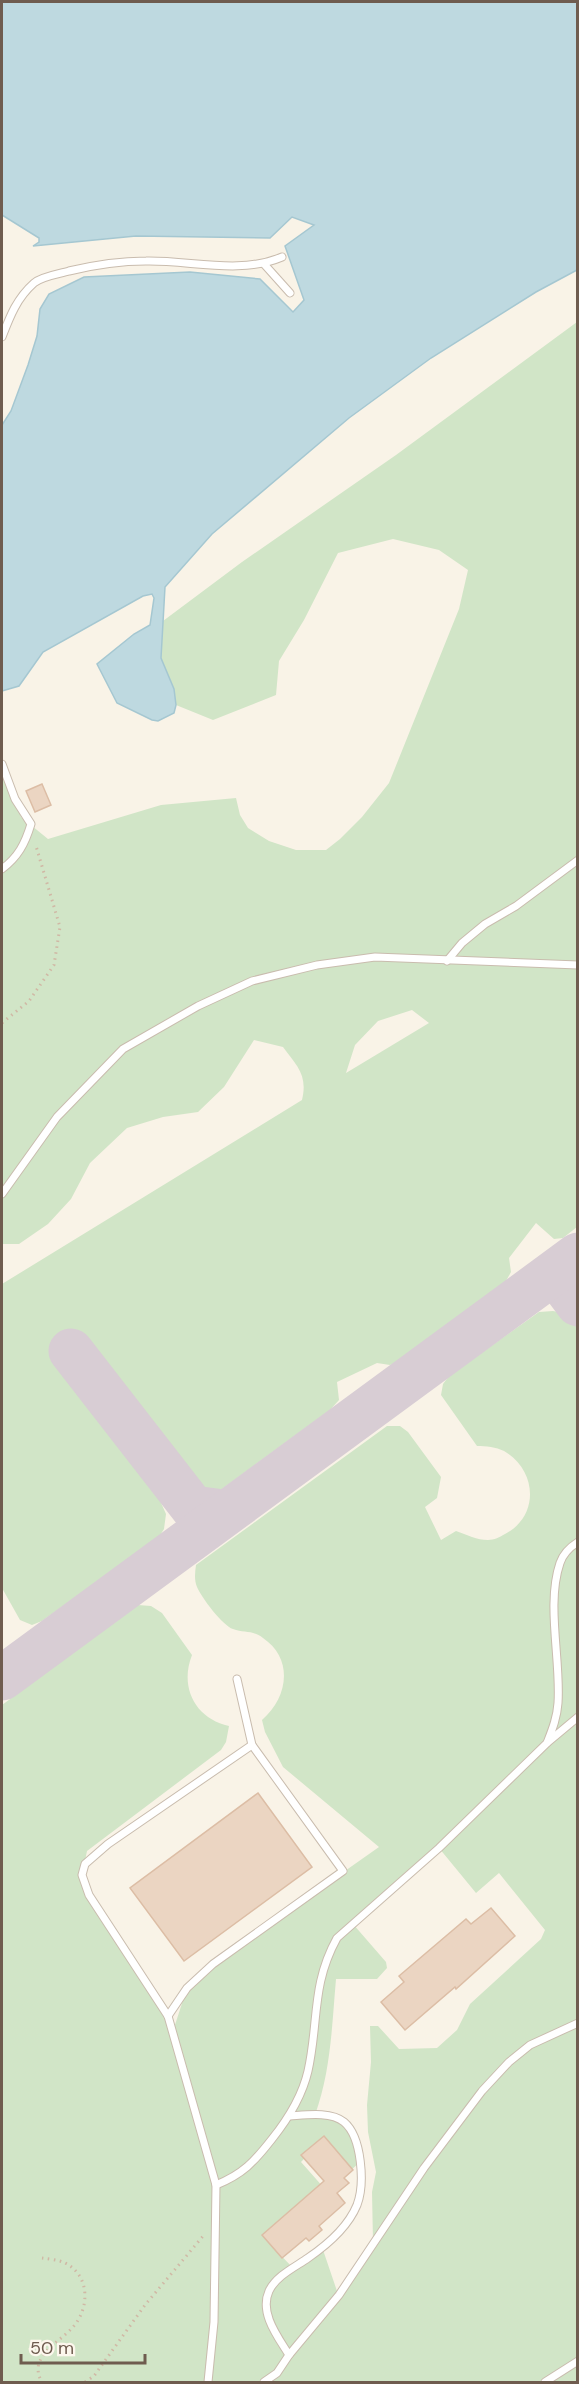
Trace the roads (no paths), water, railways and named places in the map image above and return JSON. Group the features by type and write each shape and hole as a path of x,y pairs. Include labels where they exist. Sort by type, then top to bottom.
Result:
{"lane":[{"path":"2,337 16,302 36,281 62,273 96,265 146,261 243,266 264,264 282,257"},
{"path":"264,264 290,293"},
{"path":"2,764 15,799 31,825 25,844 15,859 2,869"},
{"path":"447,961 485,924 516,906 578,860"},
{"path":"2,1194 57,1117 123,1049 198,1005 252,981 317,964 375,957 578,965"},
{"path":"547,1743 555,1722 558,1702 555,1589 560,1562 568,1549 578,1542"},
{"path":"168,2016 187,1988 213,1964 344,1871 252,1745 237,1679"},
{"path":"216,2185 237,2176 251,2163 290,2116 308,2071 320,1978 327,1956 337,1938 439,1848 547,1743 578,1717"},
{"path":"208,2382 214,2322 216,2185 168,2016 89,1895 82,1875 85,1864 108,1844 252,1745"},
{"path":"264,2382 277,2373 289,2355 339,2295 424,2168 482,2091 509,2062 530,2045 578,2023"},
{"path":"289,2355 269,2319 267,2304 269,2290 284,2274 330,2242 357,2205 361,2185 358,2149 344,2121 332,2116 290,2116"},
{"path":"545,2382 578,2361"}],"water":[{"path":"2,2 577,2 577,270 536,292 431,358 349,418 212,534 165,587 161,658 174,689 176,705 174,713 158,721 117,703 97,664 134,634 150,625 154,598 152,594 143,596 43,652 19,686 2,691 2,425 11,411 28,365 37,336 40,309 49,294 84,277 190,272 260,279 293,312 304,300 285,246 314,225 292,217 270,238 136,236 33,246 39,242 39,238 2,215"}]}
